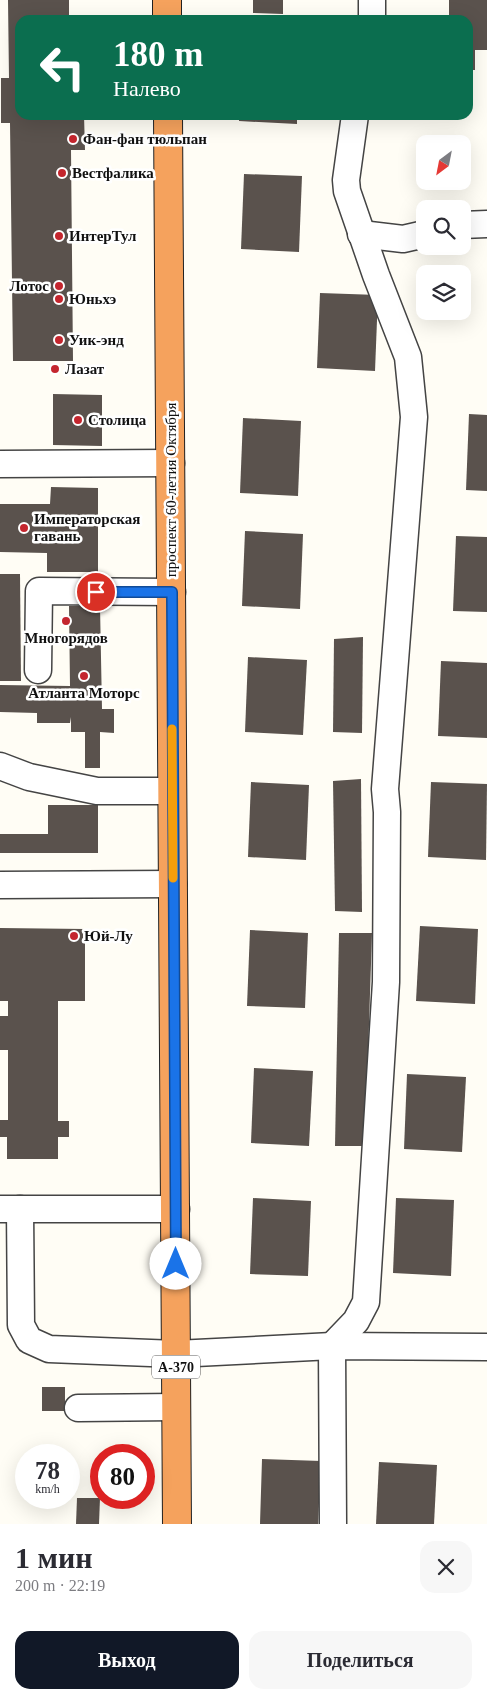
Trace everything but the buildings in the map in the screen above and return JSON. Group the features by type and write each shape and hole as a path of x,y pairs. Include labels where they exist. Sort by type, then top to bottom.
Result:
{"highway":[{"path":"167,0 167,15"},
{"name":"проспект 60-летия Октября","path":"168,120 177,1524"}],"street":[{"path":"372,0 372,15"},
{"path":"333,1524 332,1346 356,1321 366,1302 386,982 387,812 385,789 414,417 408,356 351,207 346,180 354,120"},
{"path":"471,225 487,224"},
{"path":"361,234 403,239 416,236"},
{"path":"0,464 171,463"},
{"path":"38,670 39,591 172,592"},
{"path":"0,766 30,777 97,791 172,791"},
{"path":"0,885 173,884"},
{"path":"176,1209 10,1209 21,1325 29,1340 49,1349 176,1354 332,1346 487,1347"},
{"path":"78,1408 176,1407"}],"slow traffic":[{"path":"172,729 173,878"}],"place":[{"name":"Фан-фан тюльпан","path":"73,139"},
{"name":"Вестфалика","path":"62,173"},
{"name":"ИнтерТул","path":"59,236"},
{"name":"Лотос","path":"59,286"},
{"name":"Юньхэ","path":"59,299"},
{"name":"Уик-энд","path":"59,340"},
{"name":"Лазат","path":"55,369"},
{"name":"Столица","path":"78,420"},
{"name":"Императорская гавань","path":"24,528"},
{"name":"Многорядов","path":"66,621"},
{"name":"Атланта Моторс","path":"84,676"},
{"name":"Юй-Лу","path":"74,936"}],"route":[{"path":"96,592 172,592 176,1264"}]}
